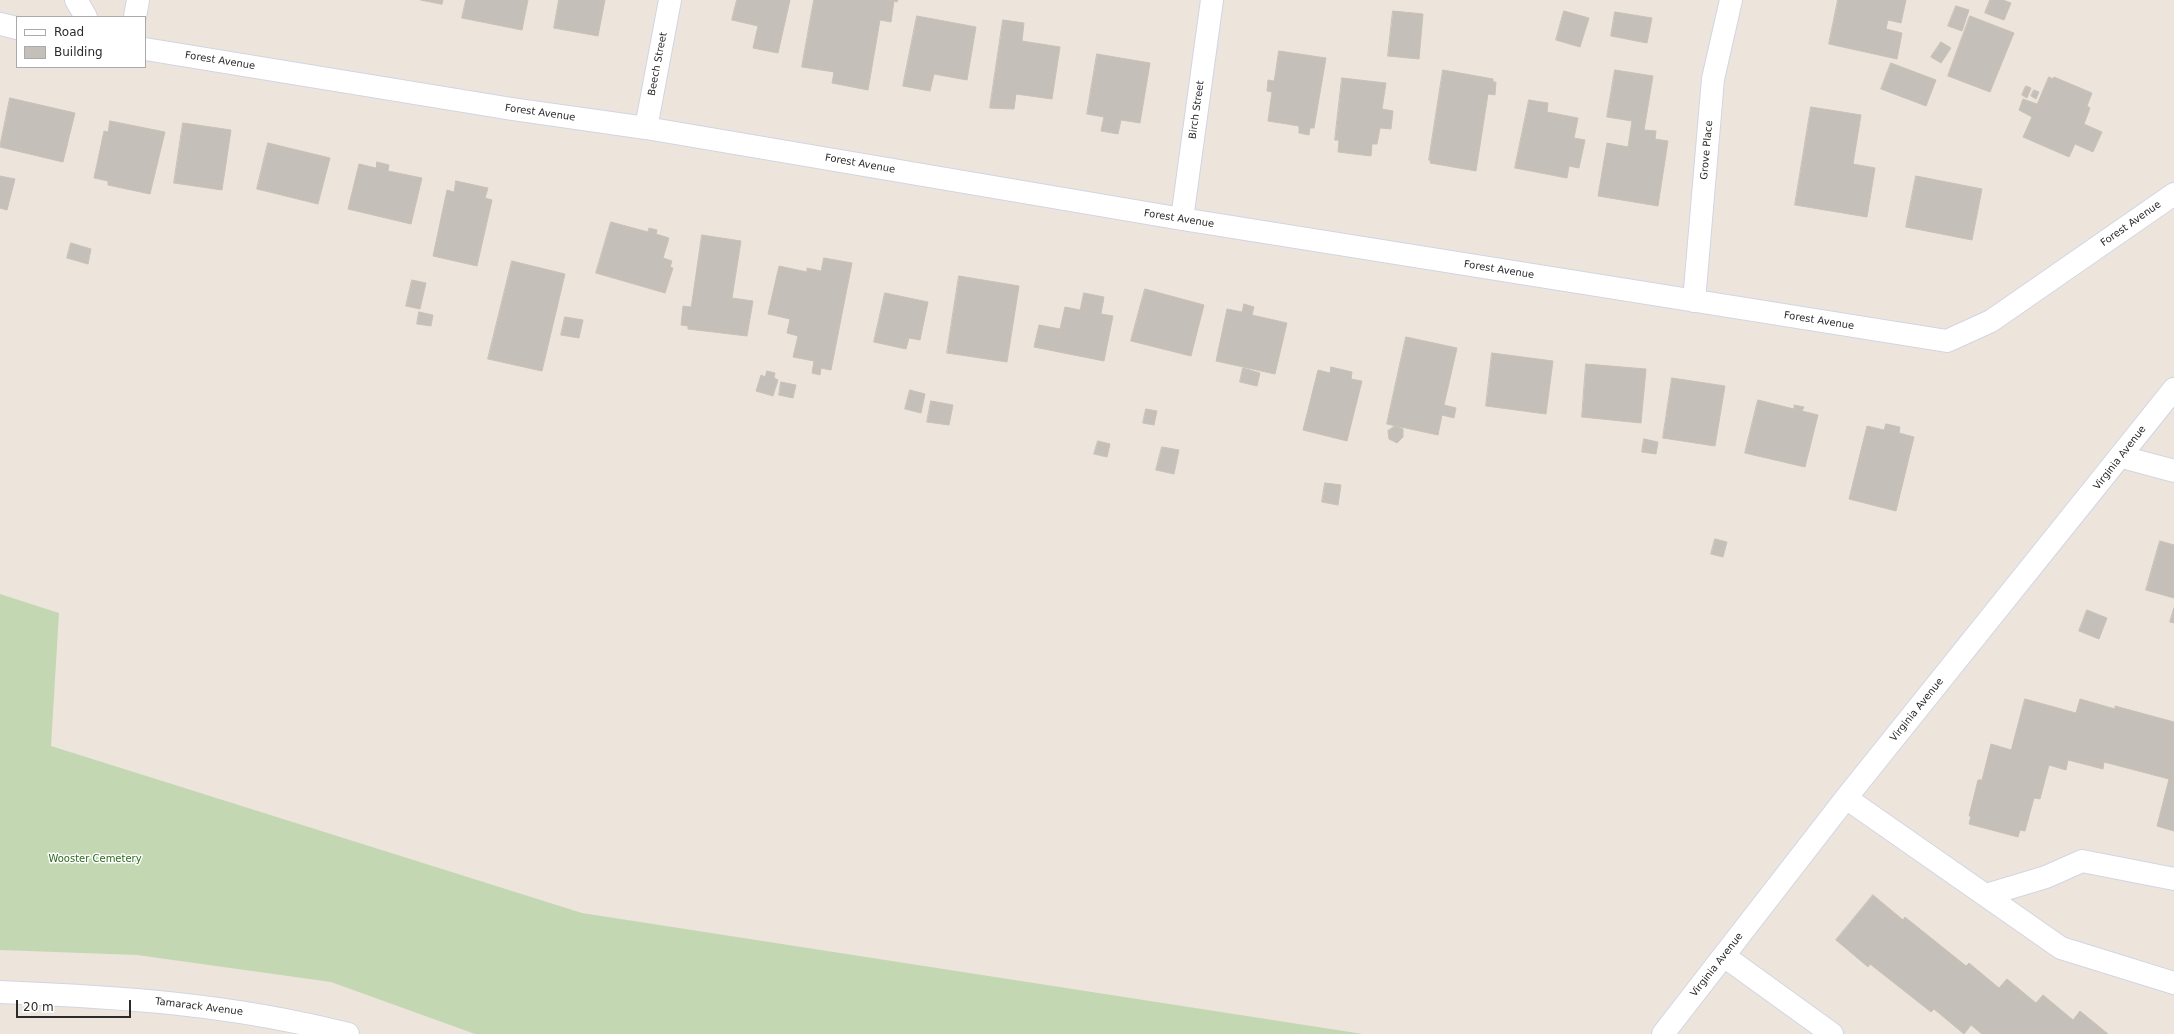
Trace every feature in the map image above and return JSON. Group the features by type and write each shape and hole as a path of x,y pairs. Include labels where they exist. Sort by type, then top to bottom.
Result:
{"street":[{"path":"76,0 85,16"},
{"path":"135,16 138,0"},
{"name":"Beech Street","path":"646,128 670,0"},
{"name":"Birch Street","path":"1182,219 1212,0"},
{"name":"Grove Place","path":"1694,301 1713,79 1731,0"},
{"path":"0,24 16,28"},
{"name":"Forest Avenue","path":"146,49 512,109 646,128 1182,219 1946,341 1992,321 2174,194"},
{"name":"Virginia Avenue","path":"1663,1034 1846,798 2122,456 2174,389"},
{"path":"2122,456 2174,471"},
{"path":"1846,798 2061,948 2174,983"},
{"path":"1986,895 2046,877 2082,861 2174,879"},
{"path":"1724,956 1832,1034"},
{"name":"Tamarack Avenue","path":"0,992 104,997 196,1005 293,1020 348,1034"}],"green space":[{"name":"Wooster Cemetery","path":"0,594 59,613 51,746 582,913 1363,1034 475,1034 331,982 137,955 0,950"}],"building":[{"path":"421,0 443,0 442,4"},
{"path":"466,0 528,0 522,30 462,18"},
{"path":"559,0 605,0 598,36 554,28"},
{"path":"737,0 790,0 778,53 753,48 758,26 732,20"},
{"path":"814,0 898,0 897,2 894,1 891,22 880,20 868,90 832,83 834,72 802,67"},
{"path":"1838,0 1906,0 1901,23 1888,20 1886,29 1902,33 1897,59 1829,44"},
{"path":"1990,0 2003,0 2011,3 2004,20 1985,13"},
{"path":"1956,6 1969,10 1962,31 1948,26"},
{"path":"1393,11 1423,14 1419,59 1388,56"},
{"path":"1564,11 1589,18 1580,47 1556,40"},
{"path":"1615,12 1652,18 1647,43 1611,36"},
{"path":"917,16 976,27 967,80 934,74 930,91 903,86"},
{"path":"1970,16 2014,33 1990,92 1948,76"},
{"path":"1003,20 1024,23 1022,41 1060,47 1052,99 1016,94 1014,109 990,108"},
{"path":"1941,42 1951,48 1941,63 1931,57"},
{"path":"1279,51 1326,58 1314,128 1310,128 1309,135 1299,133 1299,126 1268,121 1272,92 1267,91 1268,80 1274,81"},
{"path":"1097,54 1150,63 1140,123 1121,120 1118,134 1101,131 1104,117 1087,114"},
{"path":"1891,63 1936,80 1926,106 1881,89"},
{"path":"1443,70 1493,79 1493,82 1496,82 1495,95 1488,94 1476,171 1430,163 1431,161 1429,160"},
{"path":"1615,70 1653,76 1644,130 1656,131 1655,139 1668,141 1658,206 1598,196 1607,143 1628,147 1632,121 1607,117"},
{"path":"2049,77 2053,79 2054,77 2092,93 2087,106 2090,108 2084,124 2102,132 2093,152 2075,144 2069,157 2023,137 2032,117 2019,110 2023,99 2037,104"},
{"path":"1342,78 1386,83 1382,109 1393,111 1391,129 1380,128 1377,144 1372,144 1371,156 1338,152 1339,140 1335,140"},
{"path":"2026,86 2031,88 2027,98 2022,95"},
{"path":"2034,90 2039,92 2036,99 2031,96"},
{"path":"10,98 75,113 63,162 0,147"},
{"path":"1529,100 1548,103 1547,112 1578,118 1574,138 1585,140 1579,168 1569,166 1567,178 1515,168"},
{"path":"1811,107 1861,115 1853,164 1875,168 1867,217 1795,205"},
{"path":"110,121 165,132 150,194 108,185 108,181 94,178 104,131 108,132"},
{"path":"183,123 231,130 222,190 174,183"},
{"path":"268,143 330,158 318,204 257,189"},
{"path":"377,162 389,165 388,171 422,178 411,224 348,209 359,164 376,168"},
{"path":"0,176 15,179 7,210 0,208"},
{"path":"1916,176 1982,189 1972,240 1906,227"},
{"path":"456,181 488,188 485,198 492,200 477,266 433,256 447,190 454,192"},
{"path":"611,222 648,232 649,228 657,230 656,234 669,238 663,258 672,261 670,267 673,268 665,293 596,273"},
{"path":"702,235 741,241 732,298 753,301 747,336 688,329 688,326 681,325 683,306 691,307"},
{"path":"71,243 91,249 88,264 67,258"},
{"path":"824,258 852,263 831,370 821,368 820,375 812,373 814,361 793,357 798,336 787,333 790,319 768,314 779,266 807,272 807,268 821,271"},
{"path":"512,261 565,274 542,371 488,359"},
{"path":"959,276 1019,286 1007,362 947,353"},
{"path":"412,280 426,283 420,309 406,306"},
{"path":"1145,289 1204,305 1191,356 1131,341"},
{"path":"885,293 928,302 920,340 909,338 906,349 874,342"},
{"path":"1084,293 1104,297 1101,314 1113,316 1104,361 1034,347 1039,325 1060,329 1065,307 1080,310"},
{"path":"1244,304 1254,307 1252,315 1287,323 1275,374 1216,361 1227,309 1242,312"},
{"path":"419,312 433,315 431,326 417,324"},
{"path":"565,317 583,320 579,338 561,335"},
{"path":"1406,337 1457,348 1444,405 1456,408 1454,418 1442,415 1438,435 1387,424"},
{"path":"1492,353 1553,361 1546,414 1486,406"},
{"path":"1586,364 1646,369 1641,423 1582,417"},
{"path":"1331,367 1352,372 1351,379 1362,381 1347,441 1303,430 1318,370 1330,373"},
{"path":"1243,368 1260,373 1257,386 1240,382"},
{"path":"767,371 775,373 774,378 778,380 773,396 756,391 761,375 765,377"},
{"path":"1672,378 1725,386 1715,446 1663,438"},
{"path":"781,382 796,385 793,398 779,395"},
{"path":"910,390 925,394 921,413 905,409"},
{"path":"1758,400 1794,409 1794,405 1804,407 1802,411 1818,415 1805,467 1745,453"},
{"path":"931,401 953,405 949,425 927,422"},
{"path":"1146,409 1157,411 1154,425 1143,423"},
{"path":"1886,424 1900,427 1899,433 1914,437 1896,511 1849,499 1867,426 1884,430"},
{"path":"1395,426 1403,429 1403,437 1397,443 1389,439 1388,431"},
{"path":"1644,439 1658,442 1656,454 1642,452"},
{"path":"1098,441 1110,444 1107,457 1094,454"},
{"path":"1162,447 1179,450 1174,474 1156,470"},
{"path":"1325,483 1341,485 1338,505 1322,502"},
{"path":"1715,539 1727,542 1723,557 1711,554"},
{"path":"2160,541 2174,545 2174,598 2146,590"},
{"path":"2174,608 2174,623 2170,622"},
{"path":"2087,610 2107,618 2099,639 2079,631"},
{"path":"2025,699 2076,713 2080,699 2115,709 2115,706 2174,722 2174,831 2157,826 2169,779 2104,762 2103,769 2068,760 2066,770 2049,765 2040,799 2034,798 2025,831 2020,830 2018,837 1969,824 1971,816 1969,816 1978,780 1982,780 1991,744 2011,750"},
{"path":"1873,895 1903,920 1905,917 1966,966 1969,963 1999,988 2007,979 2036,1003 2043,995 2073,1020 2080,1011 2108,1034 1982,1034 1971,1025 1964,1034 1934,1009 1931,1012 1870,964 1868,967 1836,940"}]}
